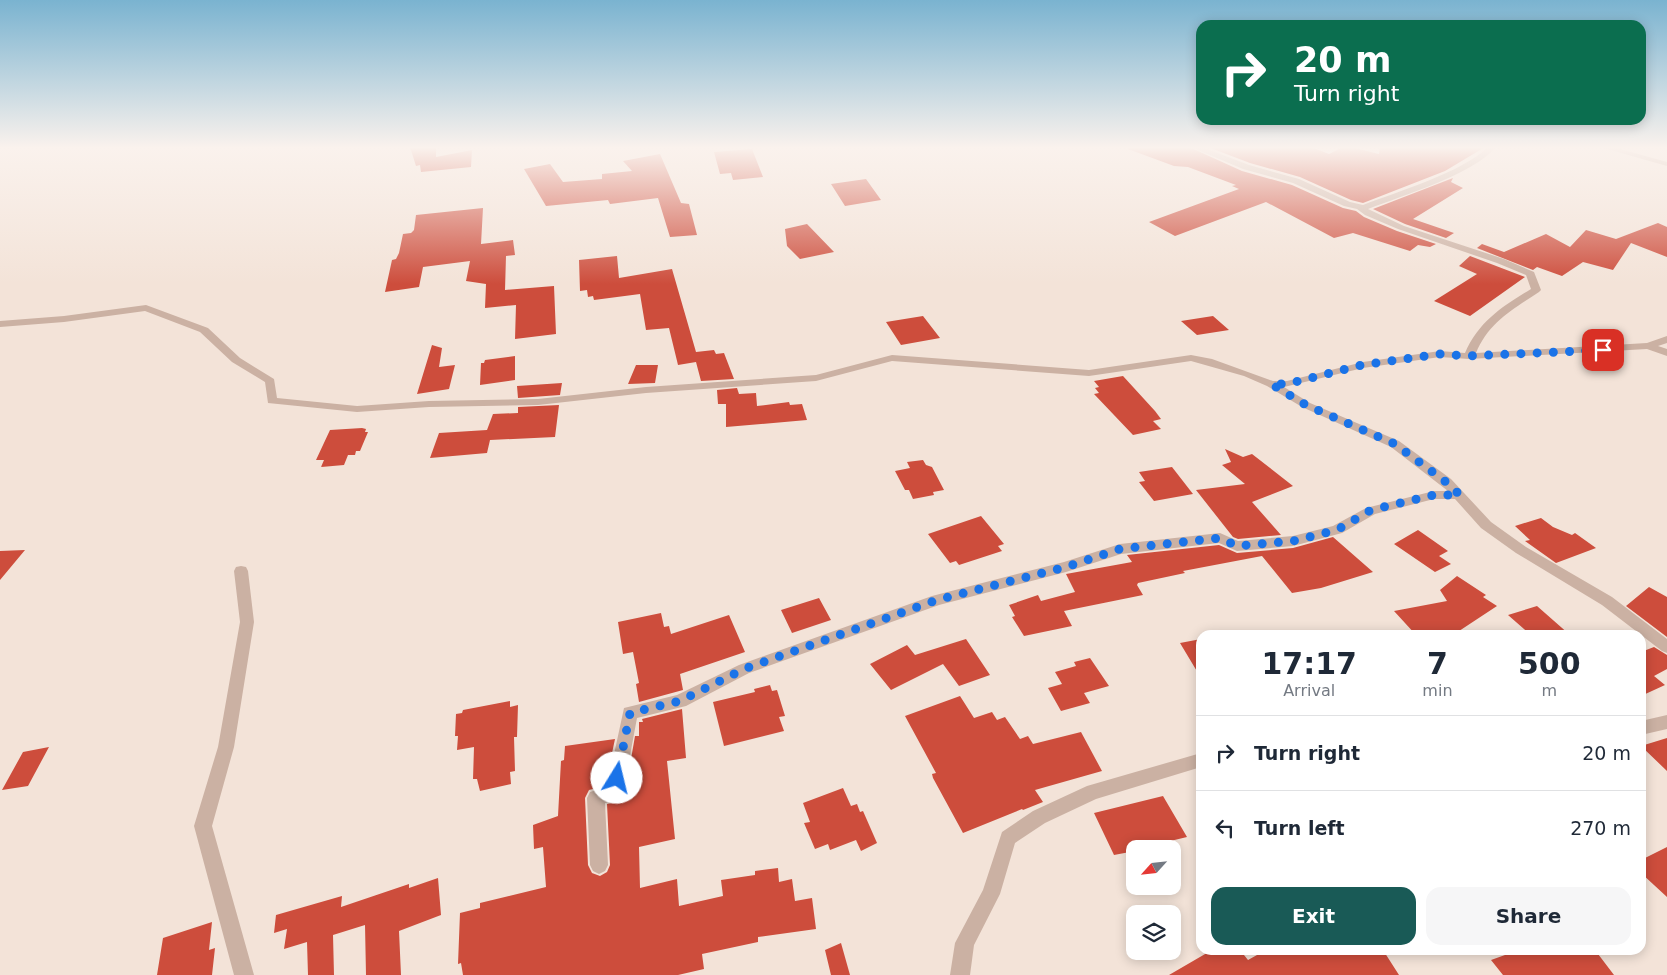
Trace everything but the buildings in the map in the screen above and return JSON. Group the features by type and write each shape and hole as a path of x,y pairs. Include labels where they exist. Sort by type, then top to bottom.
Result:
{"street":[{"path":"1322,192 1347,204 1364,208 1403,192"},
{"path":"1360,207 1376,216 1497,259 1531,274 1530,277 1536,290 1493,318 1475,338 1468,356"},
{"path":"0,324 64,319 146,308 204,330 236,360 270,381 272,401 357,409 429,404 538,402 646,390 807,379 892,358 1089,373 1191,358 1208,361 1271,384 1306,405 1395,444 1446,482 1486,524 1521,550 1606,601 1644,630"},
{"path":"1271,384 1287,384 1362,365 1440,354 1468,356 1648,346 1667,339"},
{"path":"1648,346 1667,353"},
{"path":"599,865 596,798 614,793 630,713 680,701 744,669 937,600 1066,567 1120,549 1220,538 1237,546 1293,541 1337,530 1371,510 1434,495 1460,495"},
{"path":"241,571 247,622 226,747 203,826 244,975"},
{"path":"1646,631 1667,647"},
{"path":"1646,727 1667,722"},
{"path":"960,975 965,943 990,894 1008,838 1039,817 1093,792 1196,761"}],"route":[{"path":"617,778 630,713 680,701 744,669 876,624 937,600 1066,567 1120,549 1220,538 1237,546 1293,541 1337,530 1371,510 1434,495 1460,495 1446,482 1395,444 1356,425 1306,405 1271,384 1287,384 1362,365 1440,354 1468,356 1603,350"}]}
